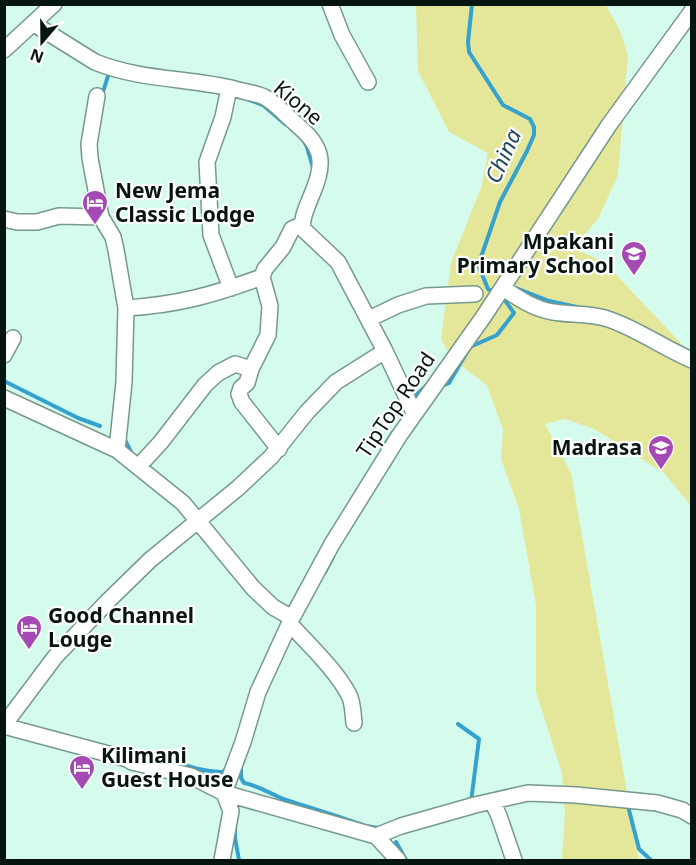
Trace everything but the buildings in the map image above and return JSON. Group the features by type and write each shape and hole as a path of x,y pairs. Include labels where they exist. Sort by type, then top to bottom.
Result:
{"street":[{"path":"4,50 54,4"},
{"path":"330,4 342,35 368,82"},
{"name":"TipTop Road","path":"224,793 258,692 291,621 332,544 414,413 503,288 609,125 691,11"},
{"name":"Kione","path":"34,24 106,67 125,72 200,81 265,97 304,131 317,147 321,164 319,174 301,225 292,229 283,247 265,269 262,277"},
{"path":"229,88 223,117 207,162 212,236 231,288"},
{"path":"97,96 89,144 96,197 101,217 116,249 126,308 124,382 117,450"},
{"path":"4,219 17,222 37,222 59,216 101,217"},
{"path":"301,225 338,262 385,351 414,413"},
{"path":"126,308 163,306 202,298 262,277 270,306 269,328 264,346 251,369 247,382 241,388 239,398 279,449"},
{"path":"503,288 523,301 552,312 578,313 608,319 643,334 692,360"},
{"path":"369,320 398,305 426,296 475,294"},
{"path":"4,355 13,338"},
{"path":"385,351 336,382 307,412 279,449 238,488 150,560 99,610 55,657 4,726 191,776 224,793 376,836 398,861"},
{"path":"138,467 211,379 235,364 251,369"},
{"path":"4,398 117,450 183,503 253,588 291,621 324,662 350,697 354,723"},
{"path":"222,861 231,811 224,793"},
{"path":"376,836 401,826 528,793 657,803 692,816"},
{"path":"492,801 514,861"}],"green space":[{"path":"416,5 606,5 620,31 628,55 618,175 598,219 573,248 604,262 691,354 691,506 664,473 594,429 565,419 545,424 571,473 639,860 563,860 562,858 565,813 562,773 536,692 536,605 519,509 501,459 503,430 487,385 453,360 441,339 451,263 481,188 488,153 449,132 418,71"}],"waterway":[{"name":"China","path":"472,4 469,52 503,105 530,119 534,127 534,135 527,151 500,202 479,263 488,289 495,293"},
{"path":"102,95 108,76"},
{"path":"244,98 263,105 285,124"},
{"path":"304,141 313,168"},
{"name":"China","path":"516,288 549,301 577,307"},
{"path":"442,386 449,383 470,347 497,335 514,313 504,299"},
{"path":"4,381 78,418 100,426"},
{"path":"412,399 427,385"},
{"path":"382,449 393,432"},
{"path":"124,438 131,452"},
{"path":"388,467 398,450"},
{"path":"325,572 333,557"},
{"path":"458,724 479,739 471,802"},
{"path":"137,753 212,772 223,772 227,768"},
{"path":"241,766 241,778 244,783 283,799 365,826 379,828"},
{"path":"629,810 639,849 651,860"},
{"path":"235,826 239,860"},
{"path":"396,842 406,860"}],"place":[{"name":"New Jema Classic Lodge","path":"95,226"},
{"name":"Mpakani Primary School","path":"634,277"},
{"name":"Madrasa","path":"661,471"},
{"name":"Good Channel Louge","path":"29,651"},
{"name":"Kilimani Guest House","path":"82,791"}]}
